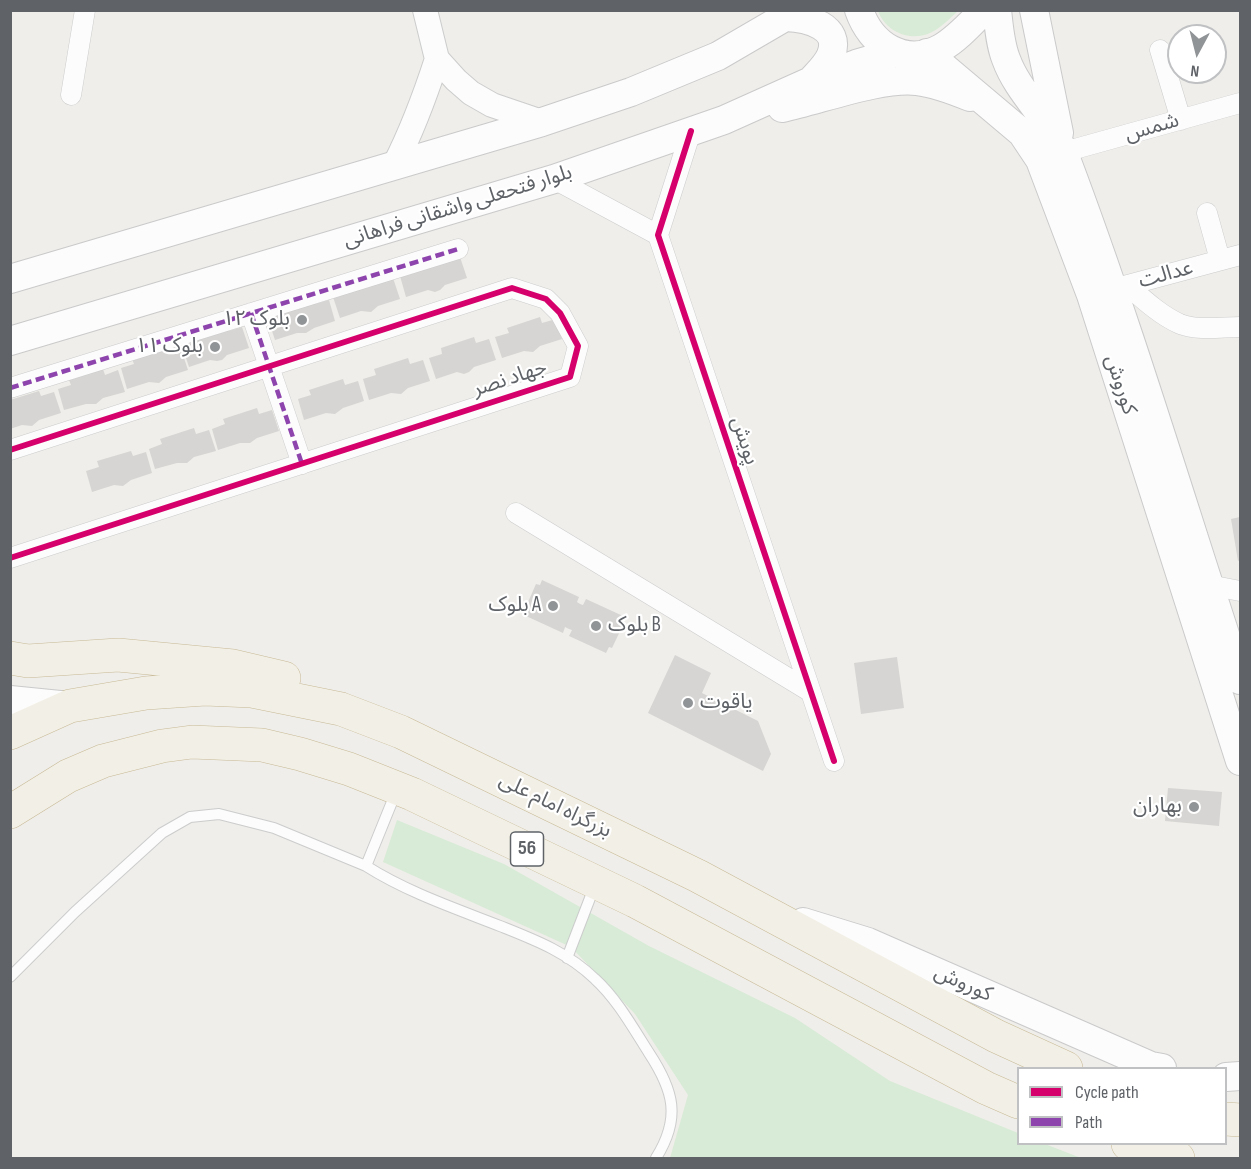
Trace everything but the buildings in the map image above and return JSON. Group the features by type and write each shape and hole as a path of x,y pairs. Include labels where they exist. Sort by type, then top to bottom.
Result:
{"highway":[{"path":"10,658 28,660 118,656 233,666 332,689 401,732"},
{"name":"بزرگراه امام علی","path":"10,733 70,706 146,693 205,689 252,692 341,709 401,732 698,876 978,1027 1064,1067"},
{"name":"56","path":"10,812 68,776 103,760 162,746 192,742 262,745 300,754 349,769 397,788 598,884 672,920 986,1088 1017,1102"},
{"path":"598,884 622,881 629,872 632,863 627,841"},
{"path":"672,920 670,905 675,892 684,881 698,876"},
{"path":"1135,1145 1178,1158"}],"main road":[{"path":"859,10 864,25 873,37 884,46 912,55 941,48 952,41 984,10"},
{"name":"کوروش","path":"997,10 1000,39 1006,59 1015,78 1047,121 1064,152 1240,680"},
{"path":"1034,10 1064,152"},
{"path":"10,279 542,122 631,92 718,56 792,14 822,25 827,29 831,38 833,46 831,56 811,81"},
{"name":"بلوار فتحعلی واشقانی فراهانی","path":"10,340 554,179 724,120 811,81 897,52"},
{"name":"کوروش","path":"927,53 1022,133 1040,160 1110,290 1240,761"},
{"path":"724,120 894,81 917,81 951,89 993,108"},
{"path":"10,700 70,706"},
{"name":"کوروش","path":"761,909 868,942 1156,1067"}],"street":[{"path":"71,95 85,10"},
{"path":"425,10 437,59 471,93 492,105 542,122"},
{"path":"1160,50 1181,120"},
{"path":"394,166 410,137 437,59"},
{"name":"شمس","path":"1064,152 1240,103"},
{"path":"554,179 658,235 692,131"},
{"path":"1207,213 1221,261"},
{"name":"پویش","path":"658,235 834,761"},
{"path":"10,388 458,249"},
{"name":"عدالت","path":"1110,290 1240,255"},
{"name":"جهاد نصر","path":"10,450 512,288 546,299 560,313 578,346 570,377 10,558"},
{"path":"1110,290 1181,324 1199,327 1240,327"},
{"path":"250,313 302,464"},
{"path":"516,513 811,692"},
{"path":"1209,585 1240,591"}],"lane":[{"path":"366,866 397,788"},
{"path":"10,977 75,912 153,841 162,833 190,817 219,814 274,828 366,866 422,895 552,947 595,979 628,1020 661,1070 672,1104 671,1125 656,1158"},
{"path":"567,958 598,884"}],"green space":[{"path":"878,10 958,11 936,30 924,35 908,36 900,34 887,25"},
{"path":"397,820 504,864 649,946 795,1018 890,1081 1017,1133 1017,1145 1048,1145 1081,1158 670,1158 688,1095 635,1014 571,947 383,862"}],"marked path":[{"path":"10,388 458,249"},
{"path":"251,313 302,464"}],"cycle path":[{"path":"691,131 658,235 834,761"},
{"path":"10,450 512,288 546,299 560,313 578,346 570,377 10,558"}],"place":[{"name":"بلوک ۱۲","path":"302,320"},
{"name":"بلوک ۱۱","path":"215,347"},
{"name":"بلوک A","path":"553,606"},
{"name":"بلوک B","path":"596,626"},
{"name":"یاقوت","path":"688,703"},
{"name":"بهاران","path":"1194,807"}]}
